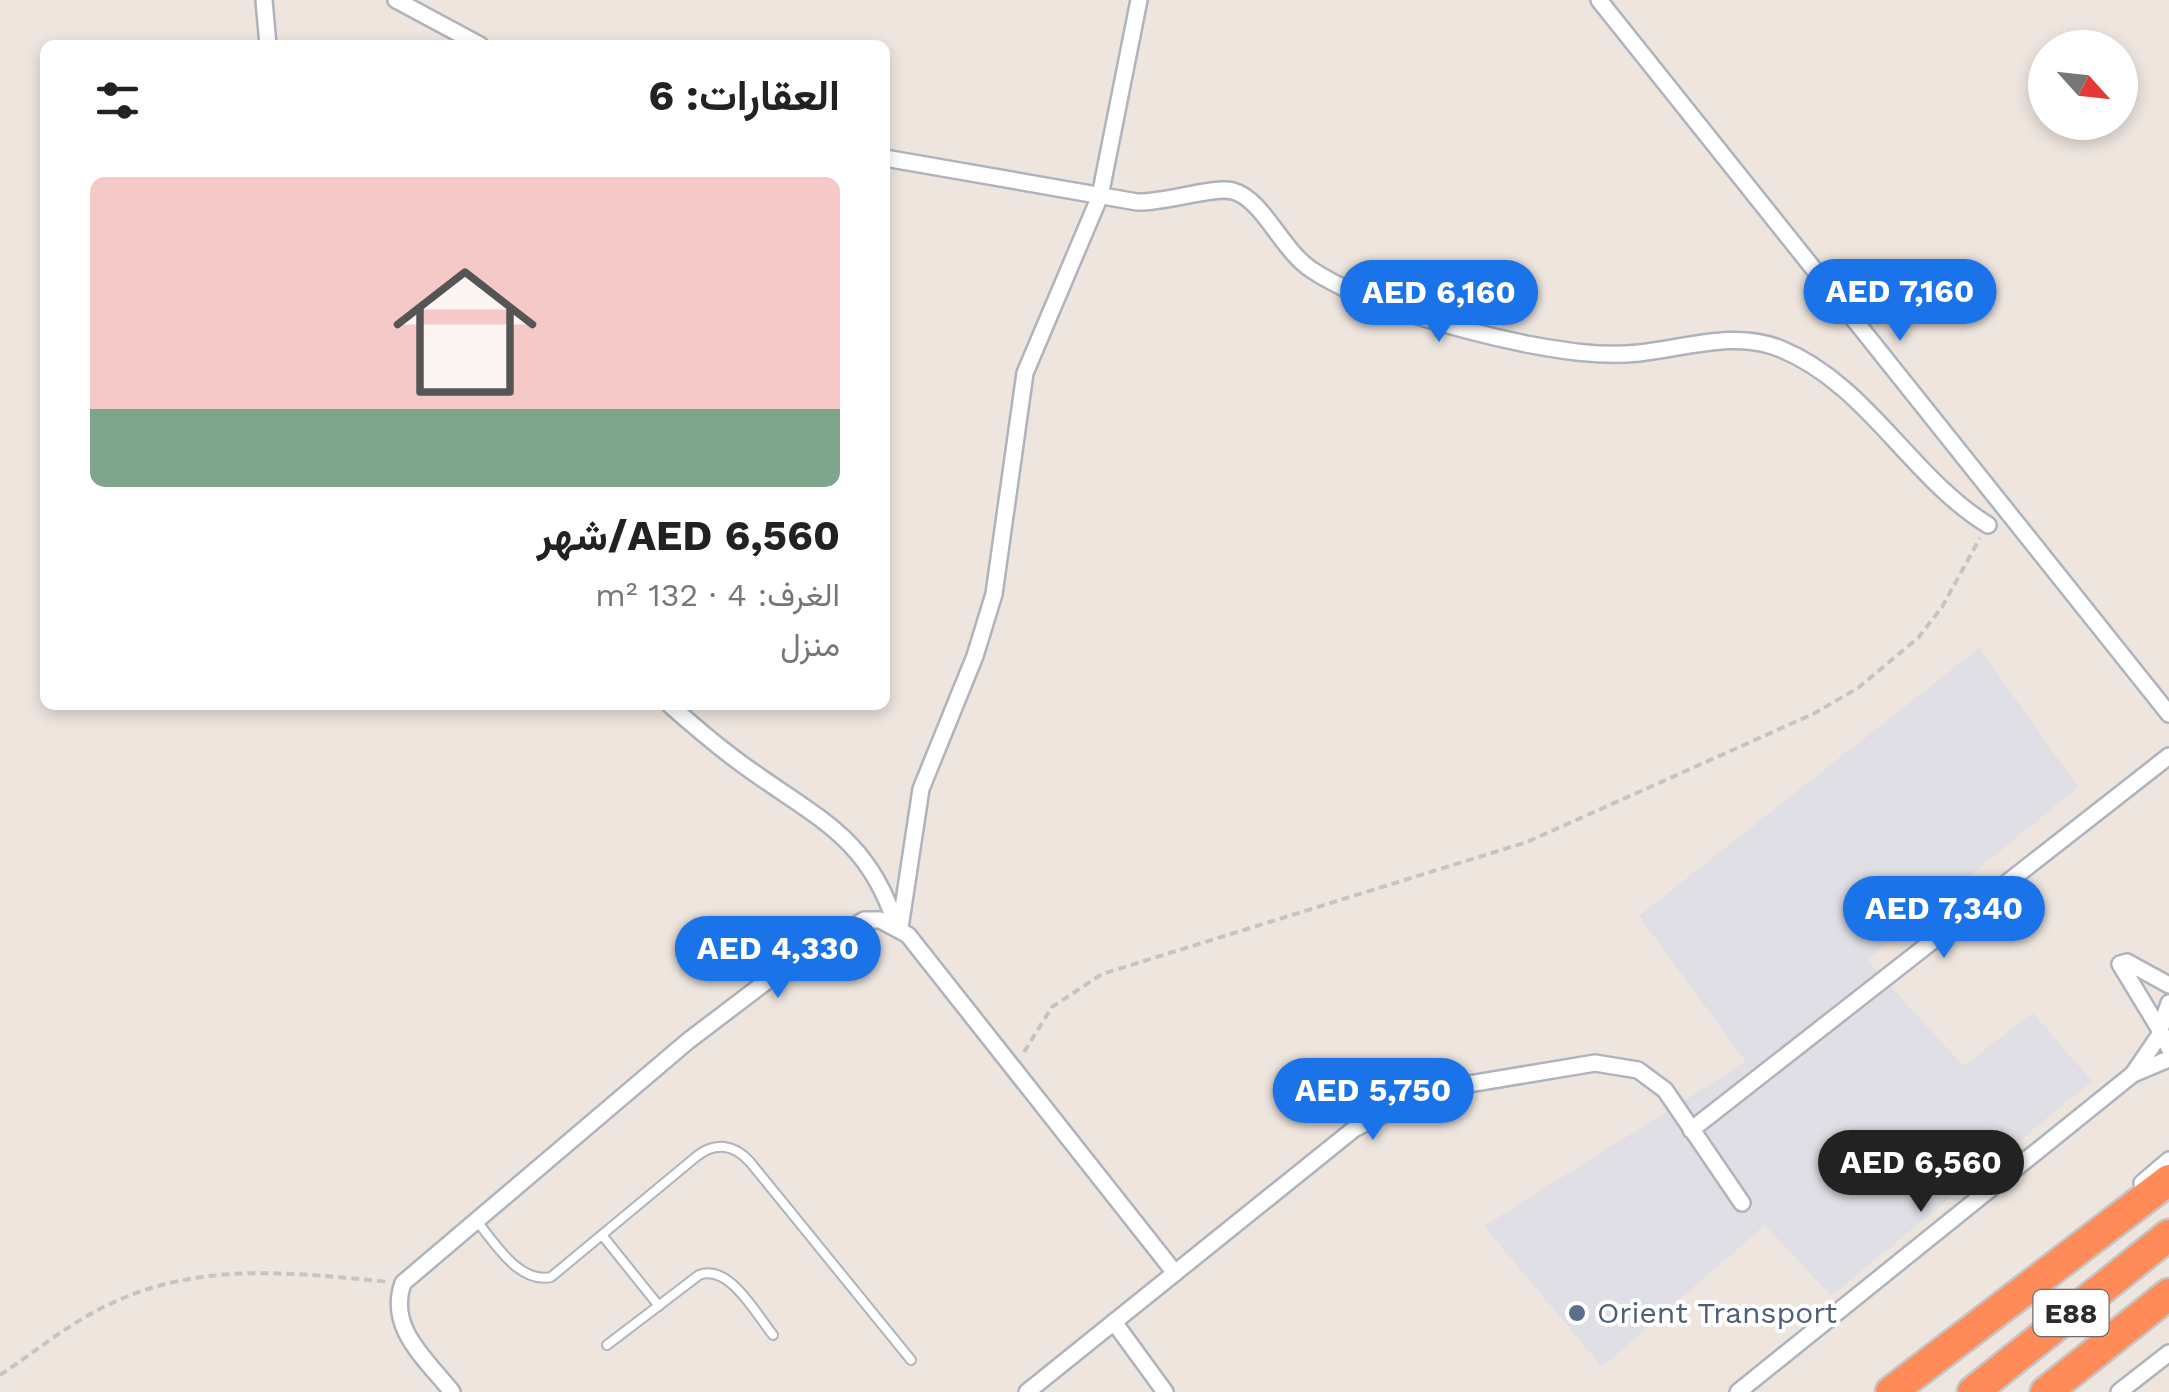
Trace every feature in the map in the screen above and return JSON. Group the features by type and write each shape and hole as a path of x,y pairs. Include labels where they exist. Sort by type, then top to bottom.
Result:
{"highway":[{"path":"1891,1392 2169,1180"},
{"name":"E88","path":"1973,1392 2169,1235"},
{"name":"E88","path":"2046,1392 2169,1294"}],"street":[{"path":"264,0 268,40"},
{"path":"396,0 471,40"},
{"path":"898,926 921,788 975,656 994,594 1025,374 1100,196 1140,0"},
{"path":"1598,0 2169,714"},
{"path":"890,159 1155,203 1218,190 1238,192 1254,203 1288,252 1328,280 1442,322 1527,344 1593,354 1734,340 1779,348 1864,407 1934,484 1988,524"},
{"path":"676,710 724,750 819,814 849,840 872,871 898,926 1174,1273"},
{"path":"1692,1130 2169,756"},
{"path":"452,1392 404,1332 397,1299 402,1284 688,1041 767,982 864,920 898,926"},
{"path":"2169,985 2127,962 2120,964 2169,1048"},
{"path":"1738,1392 2132,1074 2161,1032 2169,1003"},
{"path":"2132,1074 2169,1060"},
{"path":"1027,1392 1354,1128 1426,1091 1578,1065 1612,1064 1652,1078 1742,1203"},
{"path":"2090,1240 2107,1213 2169,1160"},
{"path":"1114,1322 1165,1392"},
{"path":"2119,1392 2169,1352"}],"lane":[{"path":"475,1220 521,1271 535,1278 558,1273 704,1151 720,1147 737,1150 910,1360"},
{"path":"602,1235 659,1306"},
{"path":"607,1346 698,1275 720,1273 773,1335"}],"path":[{"path":"1015,1070 1052,1007 1102,974 1527,842 1824,708 1879,672 1918,638 1942,606 1988,524"},
{"path":"0,1375 94,1312 176,1280 262,1270 402,1284"}],"shaded area":[{"path":"1979,648 2078,787 1867,960 1963,1066 2033,1013 2092,1081 1831,1296 1765,1225 1602,1367 1484,1226 1746,1062 1639,916"}],"place":[{"name":"Orient Transport","path":"1577,1313"}]}
